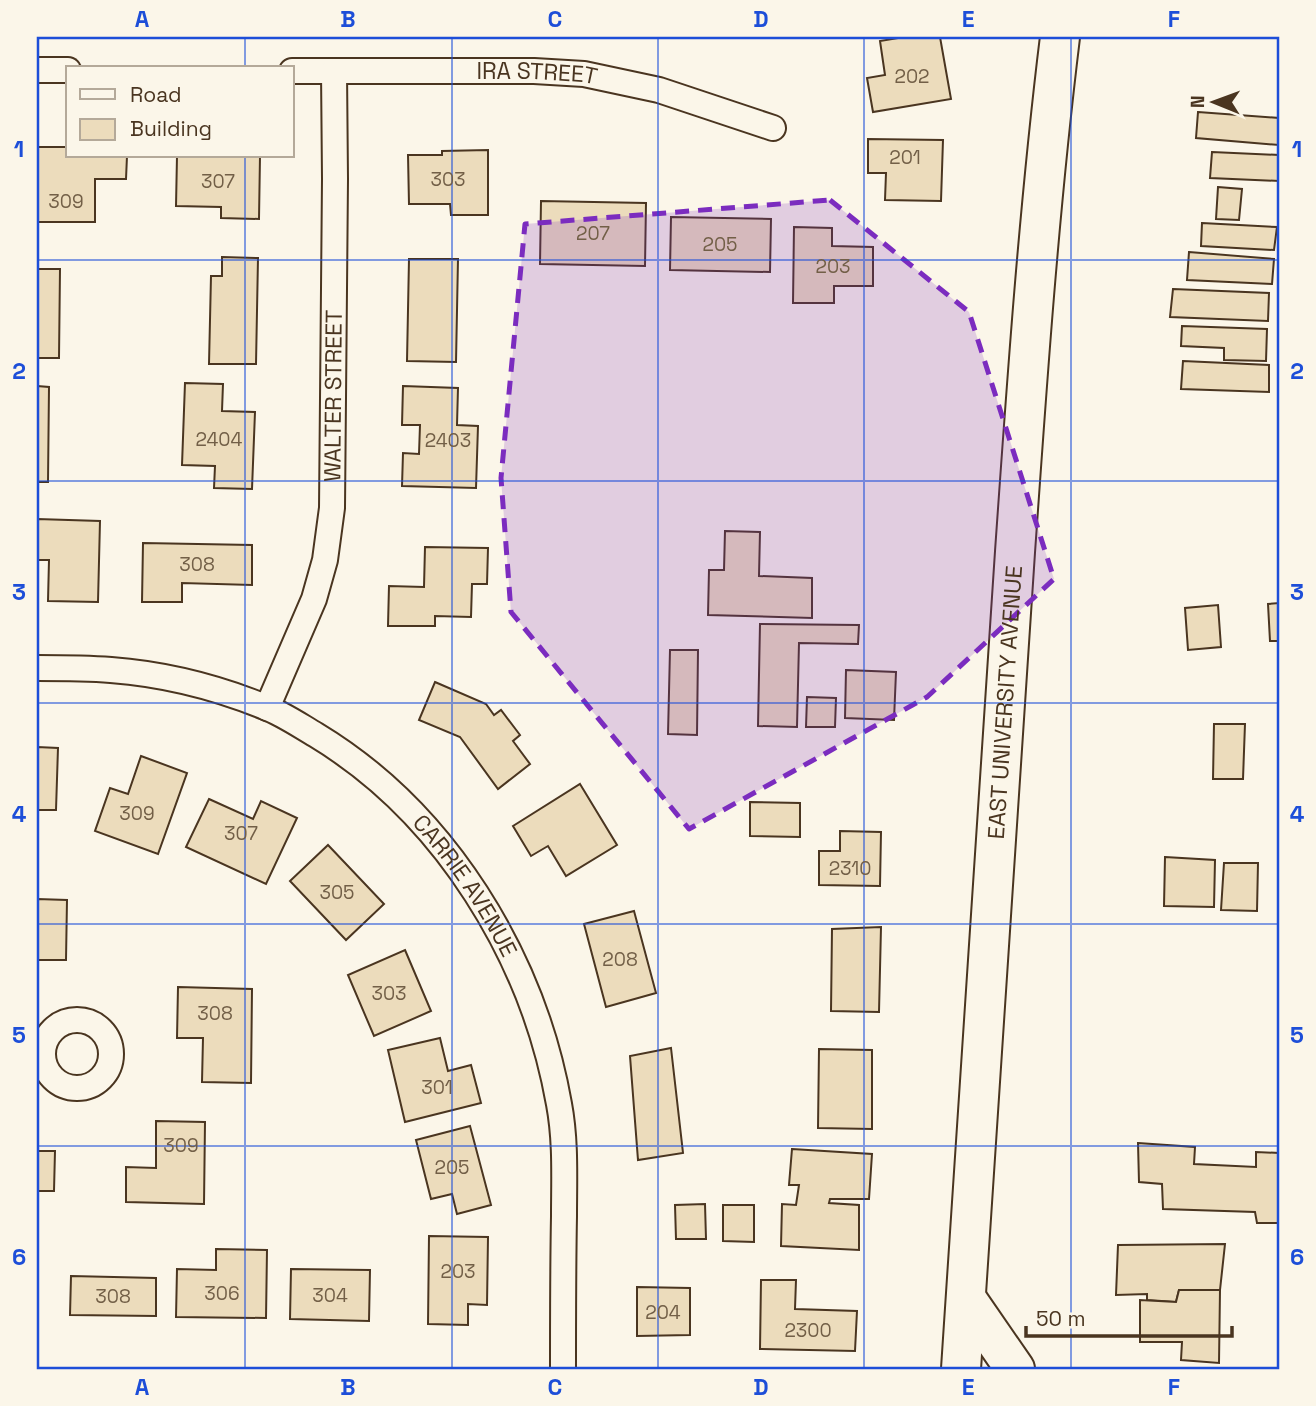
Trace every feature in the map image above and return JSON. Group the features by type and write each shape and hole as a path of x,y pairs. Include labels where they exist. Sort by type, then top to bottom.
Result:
{"main road":[{"name":"EAST UNIVERSITY AVENUE","path":"961,1369 1026,384 1059,37"},
{"path":"966,1298 1015,1369"}],"street":[{"path":"37,70 66,70"},
{"name":"IRA STREET","path":"294,71 534,71 584,74 659,90 773,128"},
{"name":"WALTER STREET","path":"267,708 314,599 325,560 332,508 334,71"},
{"name":"CARRIE AVENUE","path":"37,668 109,669 155,675 215,689 267,708 339,749 387,786 429,832 468,881 503,939 531,999 551,1061 560,1107 564,1154 563,1369"}],"highlighted area":[{"path":"830,200 969,312 1054,579 927,697 689,829 511,612 501,478 525,224"}],"building":[{"path":"904,37 940,37 951,99 873,112 867,78 885,75 880,41"},
{"path":"1198,112 1279,118 1279,145 1196,138"},
{"path":"868,139 943,140 941,201 885,200 886,173 868,173"},
{"path":"37,147 66,147 66,158 127,158 126,179 95,179 95,222 37,222"},
{"path":"488,150 488,215 451,215 450,204 409,204 408,155 442,155 442,151"},
{"path":"1212,152 1279,155 1279,181 1210,178"},
{"path":"177,158 260,158 259,219 221,218 221,207 176,206"},
{"path":"1218,187 1242,189 1239,220 1216,219"},
{"path":"541,201 646,203 645,266 540,264"},
{"path":"671,217 771,219 770,272 670,270"},
{"path":"1202,223 1277,227 1274,250 1201,246"},
{"path":"794,227 832,228 832,246 873,247 873,286 834,286 834,303 793,303"},
{"path":"1189,252 1274,259 1272,284 1187,280"},
{"path":"222,257 258,258 256,364 209,364 211,276 222,276"},
{"path":"409,259 458,259 456,362 407,361"},
{"path":"37,269 60,269 59,358 37,358"},
{"path":"1173,289 1269,293 1268,321 1170,317"},
{"path":"1182,326 1267,329 1266,361 1224,360 1224,348 1181,346"},
{"path":"1183,361 1269,365 1269,392 1181,389"},
{"path":"185,383 223,384 222,411 255,412 252,489 214,488 215,466 182,465"},
{"path":"37,386 49,387 48,482 37,482"},
{"path":"403,386 458,388 457,425 478,426 476,488 402,486 403,453 419,454 420,425 402,425"},
{"path":"37,519 100,521 98,602 48,601 49,560 37,560"},
{"path":"725,531 760,532 759,576 812,578 812,618 708,615 709,570 724,570"},
{"path":"143,543 252,545 252,585 182,583 182,602 142,602"},
{"path":"425,547 488,548 487,584 472,584 471,617 435,616 435,626 388,626 389,586 424,587"},
{"path":"1279,603 1279,641 1270,641 1268,604"},
{"path":"1218,605 1221,647 1188,650 1185,608"},
{"path":"760,624 859,625 858,644 799,643 797,727 758,726"},
{"path":"670,650 698,650 697,735 668,734"},
{"path":"846,670 896,672 894,720 845,718"},
{"path":"435,682 486,704 494,715 501,710 520,735 513,741 530,764 498,789 460,737 419,720"},
{"path":"807,697 836,698 835,727 806,727"},
{"path":"1214,724 1245,724 1243,779 1213,779"},
{"path":"37,747 58,748 56,810 37,810"},
{"path":"141,756 187,773 158,854 95,831 110,788 128,794"},
{"path":"580,784 617,845 566,876 548,846 531,856 513,826"},
{"path":"209,799 253,819 261,801 297,818 266,884 186,847"},
{"path":"750,802 800,803 800,837 750,836"},
{"path":"840,831 881,832 880,886 819,885 819,851 840,851"},
{"path":"328,845 384,904 346,940 290,881"},
{"path":"1165,857 1215,860 1214,907 1164,906"},
{"path":"1224,863 1258,863 1257,911 1221,910"},
{"path":"37,899 67,900 66,960 37,960"},
{"path":"634,911 656,993 606,1007 584,924"},
{"path":"881,927 879,1012 831,1011 832,929"},
{"path":"405,950 431,1011 374,1036 348,975"},
{"path":"178,987 252,989 251,1083 202,1082 203,1038 177,1038"},
{"path":"440,1038 448,1071 471,1065 481,1103 405,1122 388,1050"},
{"path":"671,1048 683,1153 638,1160 630,1056"},
{"path":"819,1049 872,1050 872,1129 818,1128"},
{"path":"156,1121 205,1122 204,1204 126,1202 126,1167 156,1168"},
{"path":"470,1126 491,1205 457,1214 452,1194 431,1199 416,1140"},
{"path":"1138,1143 1195,1147 1194,1164 1256,1167 1256,1152 1279,1153 1279,1223 1257,1223 1255,1212 1163,1209 1162,1184 1139,1182"},
{"path":"792,1149 872,1154 869,1199 830,1199 829,1203 859,1205 859,1250 781,1246 782,1204 796,1205 799,1185 789,1185"},
{"path":"37,1151 55,1151 54,1191 37,1191"},
{"path":"705,1204 706,1239 676,1239 675,1205"},
{"path":"723,1205 754,1205 754,1242 723,1241"},
{"path":"429,1236 488,1237 487,1305 468,1304 468,1325 428,1324"},
{"path":"1225,1244 1220,1290 1179,1290 1176,1302 1147,1300 1147,1294 1116,1295 1118,1245"},
{"path":"216,1249 267,1250 266,1318 176,1317 177,1269 216,1270"},
{"path":"291,1269 370,1270 369,1321 290,1319"},
{"path":"71,1276 156,1278 156,1316 70,1315"},
{"path":"761,1280 796,1280 795,1309 857,1311 855,1351 760,1349"},
{"path":"637,1287 690,1288 690,1335 637,1336"},
{"path":"1179,1290 1220,1290 1219,1363 1181,1360 1182,1342 1140,1342 1140,1300 1176,1302"}]}
